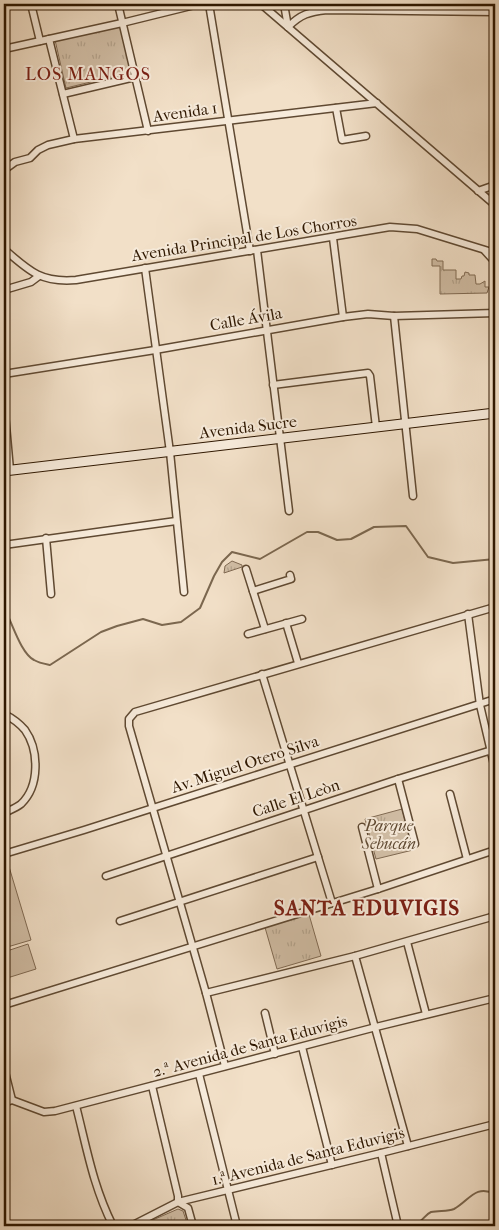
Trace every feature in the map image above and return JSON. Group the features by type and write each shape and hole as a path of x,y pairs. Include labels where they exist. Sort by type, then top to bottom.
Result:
{"main road":[{"name":"Avenida Sucre","path":"7,470 495,413"}],"street":[{"path":"31,4 40,41"},
{"path":"118,4 148,131"},
{"path":"4,49 199,4"},
{"path":"209,4 267,329 289,512"},
{"path":"261,4 495,205"},
{"path":"284,4 288,27"},
{"path":"288,27 297,18 313,12 344,7 433,7 495,12"},
{"path":"49,39 74,139"},
{"path":"63,94 135,77"},
{"name":"Avenida 1","path":"4,170 15,162 30,158 38,150 48,145 74,139 148,131 229,119 377,103"},
{"path":"336,108 343,141 366,136"},
{"path":"478,191 495,185"},
{"name":"Avenida Principal de Los Chorros","path":"4,249 39,276 54,280 70,280 333,238 390,227 402,227 444,237 495,253"},
{"path":"333,238 343,317"},
{"path":"484,250 495,262"},
{"path":"145,268 170,452 184,592"},
{"path":"4,290 31,282 39,276"},
{"name":"Calle Ávila","path":"4,374 343,317 368,314 394,316 495,313"},
{"path":"394,316 413,496"},
{"path":"273,385 368,373 370,376 376,427"},
{"path":"4,403 7,470"},
{"path":"4,545 176,521"},
{"path":"46,538 51,594"},
{"path":"246,569 265,629"},
{"path":"253,591 291,579 290,575"},
{"path":"225,1066 180,901 152,809 129,726 129,720 135,712 495,606"},
{"path":"468,614 480,705 493,750 495,769"},
{"path":"248,634 302,619"},
{"path":"286,623 298,663"},
{"path":"262,674 291,763 332,903"},
{"name":"Av. Miguel Otero Silva","path":"4,854 495,700"},
{"path":"4,714 17,721 29,737 35,753 35,771 33,783 25,798 14,808 4,812"},
{"name":"Calle El Leòn","path":"106,876 398,779 493,750"},
{"path":"398,779 415,844"},
{"path":"450,794 467,859"},
{"path":"362,827 378,889"},
{"path":"4,1005 378,889 495,850"},
{"path":"120,922 318,857"},
{"path":"206,994 407,942 494,916 495,927"},
{"path":"407,942 426,1014"},
{"path":"355,956 408,1146"},
{"name":"2.ª Avenida de Santa Eduvigis","path":"12,1100 44,1112 55,1111 426,1014 495,998"},
{"path":"265,1013 275,1054"},
{"path":"302,1047 332,1165"},
{"path":"4,1068 12,1100 4,1103"},
{"path":"199,1074 237,1226"},
{"path":"152,1086 178,1202 188,1208 194,1226"},
{"path":"76,1106 91,1171 100,1199 113,1226"},
{"name":"1.ª Avenida de Santa Eduvigis","path":"132,1226 178,1202 495,1124"},
{"path":"381,1153 398,1226"}],"green space":[{"path":"121,25 132,72 66,88 55,40"},
{"path":"432,259 443,261 443,270 456,270 456,279 461,279 465,272 469,273 469,275 475,275 476,284 485,281 485,287 489,287 487,293 440,294 440,266 432,266"},
{"path":"232,561 242,565 242,567 224,573 225,566"},
{"name":"Parque Sebucán","path":"402,809 413,850 376,859 365,819"},
{"path":"7,860 31,940 4,948 4,861"},
{"path":"308,911 321,956 277,969 264,924"},
{"path":"28,944 36,969 4,979 4,952"},
{"path":"178,1209 183,1211 188,1226 139,1226"}],"waterway":[{"path":"4,611 21,645 29,656 38,662 50,665 101,632 117,626 143,619 162,625 181,622 200,608 214,576 222,562 232,552 260,559 307,532 318,532 337,540 351,539 374,527 406,526 428,557 453,563 495,559"},
{"path":"400,1226 419,1222 431,1212 454,1209 477,1192 488,1191 495,1194"}],"district":[{"name":"LOS MANGOS","path":"88,74"},
{"name":"SANTA EDUVIGIS","path":"367,908"}]}
